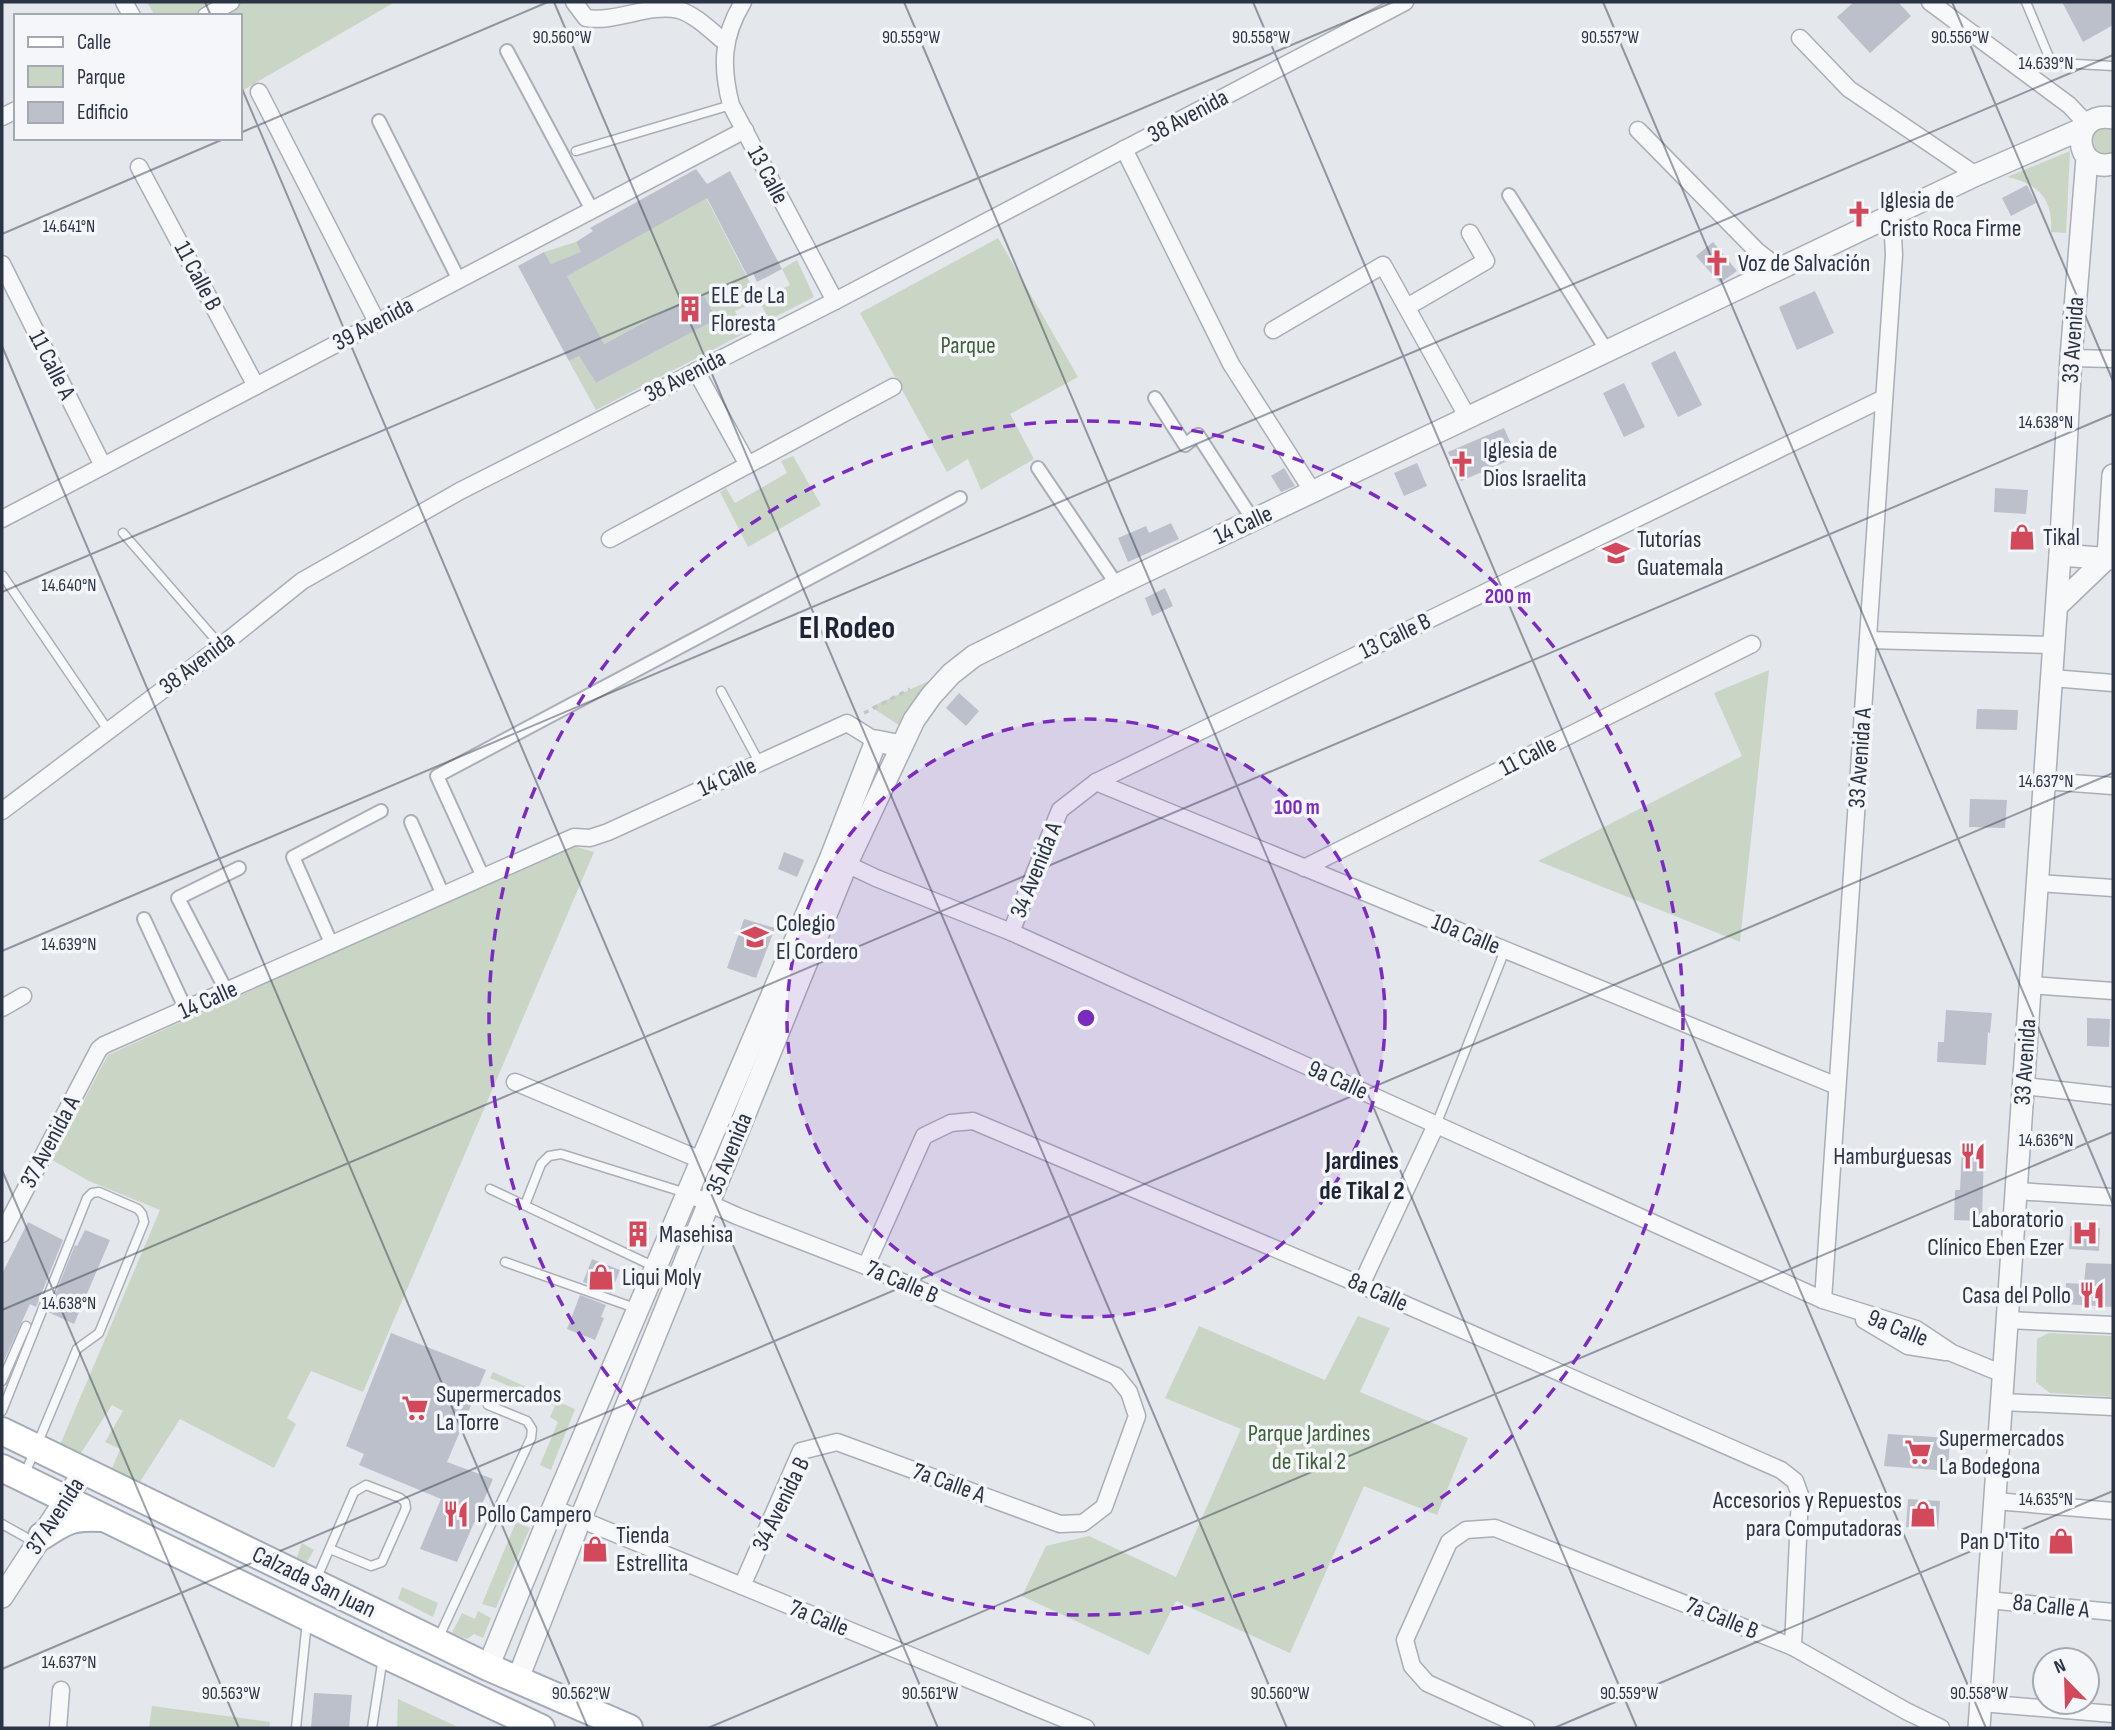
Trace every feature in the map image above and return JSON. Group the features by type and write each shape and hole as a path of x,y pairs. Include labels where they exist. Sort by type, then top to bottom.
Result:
{"main road":[{"name":"Calzada San Juan","path":"2,1431 517,1681 629,1728"},
{"name":"Calzada San Juan","path":"13,1474 307,1618 541,1728"},
{"path":"40,1540 67,1520 81,1516 107,1518"}],"street":[{"path":"209,14 230,2"},
{"path":"574,2 586,18 598,20 658,9 680,10 725,42 743,2"},
{"name":"38 Avenida","path":"2,811 303,581 460,491 835,301 1405,2"},
{"path":"1930,2 2096,127"},
{"path":"1800,38 1849,89 1976,176"},
{"name":"13 Calle","path":"725,42 725,80 731,105 835,301"},
{"path":"507,51 592,210"},
{"path":"259,92 377,322"},
{"path":"379,121 459,279"},
{"name":"14 Calle","path":"99,1049 573,837 590,838 608,832 847,723 876,741 901,747 914,720 931,696 951,674 974,656 1252,520 1892,215 2052,144 2096,127 2101,165 2113,164"},
{"name":"33 Avenida","path":"1979,1728 2057,606 2071,358 2096,127"},
{"name":"39 Avenida","path":"2,519 745,130"},
{"path":"1638,130 1757,251 1780,269"},
{"path":"1124,149 1231,364 1313,492"},
{"name":"11 Calle B","path":"139,167 256,386"},
{"path":"1509,195 1607,351"},
{"name":"33 Avenida A","path":"1823,1300 1894,255 1892,215"},
{"path":"1407,307 1486,261 1470,233"},
{"name":"11 Calle A","path":"2,264 103,466"},
{"path":"1273,330 1384,265 1468,418"},
{"path":"2071,358 2113,359"},
{"path":"696,370 748,465"},
{"path":"610,539 893,387"},
{"path":"1155,398 1185,445 1198,435 1252,520"},
{"name":"13 Calle B","path":"1096,782 1884,398"},
{"path":"1038,468 1117,585"},
{"path":"2057,606 2110,558 2113,475"},
{"path":"483,877 437,776 960,498"},
{"path":"2060,555 2110,558"},
{"path":"1868,640 2054,645"},
{"name":"11 Calle","path":"1304,868 1752,644"},
{"path":"2052,678 2113,683"},
{"name":"35 Avenida","path":"517,1681 709,1202 839,860 876,741"},
{"name":"35 Avenida","path":"488,1667 686,1193 839,860 901,747"},
{"path":"2045,781 2113,786"},
{"name":"10a Calle","path":"1096,782 1838,1086"},
{"name":"34 Avenida A","path":"1011,932 1060,810 1096,782"},
{"path":"332,945 293,857 381,811"},
{"path":"411,822 443,895"},
{"name":"9a Calle","path":"839,860 876,878 1011,932 1823,1300 1916,1329 1952,1353 2003,1374"},
{"path":"227,992 178,898 239,868"},
{"path":"2038,883 2113,888"},
{"path":"144,919 186,1010"},
{"path":"2030,985 2113,991"},
{"path":"2,1008 23,996"},
{"name":"37 Avenida A","path":"2,1234 99,1049"},
{"path":"515,1082 701,1160"},
{"path":"2024,1086 2113,1096"},
{"name":"8a Calle","path":"866,1266 924,1136 951,1122 973,1121 1361,1284 1782,1470 1795,1481 1800,1494 1793,1647"},
{"path":"1361,1284 1437,1125"},
{"path":"2016,1191 2113,1197"},
{"name":"7a Calle B","path":"686,1193 737,1216 866,1266 1116,1376 1129,1392 1137,1416 1104,1507 1083,1523 1060,1524"},
{"path":"2007,1320 2113,1325"},
{"path":"2002,1402 2113,1407"},
{"name":"7a Calle A","path":"837,1442 1060,1524"},
{"name":"34 Avenida B","path":"742,1586 802,1451 837,1442"},
{"name":"37 Avenida","path":"2,1597 85,1470"},
{"path":"1995,1501 2113,1511"},
{"name":"7a Calle","path":"553,1508 1086,1728"},
{"name":"7a Calle B","path":"1526,1728 1426,1683 1412,1666 1405,1640 1449,1542 1465,1530 1495,1528 1793,1647 1941,1728"},
{"name":"8a Calle A","path":"1988,1600 2113,1612"},
{"path":"58,1728 61,1690"},
{"path":"1981,1703 2113,1714"}],"lane":[{"path":"2026,2 2049,57 2058,63 2113,66"},
{"path":"576,151 731,105"},
{"path":"123,533 221,646"},
{"path":"3,576 108,730"},
{"path":"721,691 759,762"},
{"path":"1437,1125 1505,950"},
{"path":"525,1205 541,1164 549,1156 561,1154 686,1193"},
{"path":"490,1189 655,1267"},
{"path":"2,1411 88,1198 92,1193 99,1192 138,1209 144,1222 99,1333 77,1349 36,1447 13,1474"},
{"path":"505,1262 638,1310"},
{"path":"3,1375 26,1326"},
{"path":"436,1642 531,1438 532,1429 527,1421 488,1405"},
{"path":"315,1583 354,1492 366,1485 405,1502 406,1508 382,1562 371,1566 330,1549"},
{"path":"2,1524 40,1540"},
{"path":"296,1728 307,1618"},
{"path":"372,1728 383,1654"}],"green space":[{"path":"147,2 395,2 242,91 242,14 154,14"},
{"path":"2113,124 2113,156 2098,156 2087,137 2090,132"},
{"path":"2070,151 2066,233 2051,232 2049,210 2042,194 2028,184 2007,177"},
{"name":"ELE de La Floresta","path":"700,186 759,300 735,311 745,333 596,410 569,361 579,356 596,383 717,319 704,296 695,300 692,296 585,354 589,317 559,261 551,264 544,252 576,242 587,264"},
{"name":"Parque","path":"998,238 1078,377 1010,414 1034,459 981,490 968,459 947,472 860,313"},
{"path":"797,260 814,297 769,320 759,300 790,285 782,269"},
{"path":"793,456 821,505 748,547 720,492 726,488 735,503 787,473 781,461"},
{"path":"1769,670 1740,942 1538,861 1742,756 1714,693"},
{"path":"938,677 899,725 871,707"},
{"path":"571,845 594,852 363,1392 311,1371 287,1418 296,1424 274,1468 180,1419 138,1485 111,1471 120,1449 105,1442 123,1411 112,1405 79,1456 60,1445 160,1210 89,1181 52,1160 108,1055"},
{"name":"Parque Jardines de Tikal 2","path":"1358,1316 1390,1328 1360,1392 1468,1438 1437,1515 1364,1486 1290,1653 1176,1601 1149,1655 1022,1596 1046,1546 1089,1536 1176,1577 1241,1429 1165,1398 1199,1326 1325,1380"},
{"path":"2049,1333 2113,1336 2113,1397 2050,1393 2036,1382 2037,1339"},
{"path":"493,1372 575,1409 551,1470 540,1465 558,1422 550,1417 555,1406 490,1378"},
{"path":"516,1522 530,1528 496,1608 482,1604"},
{"path":"302,1543 314,1550 304,1567 295,1562"},
{"path":"402,1587 438,1603 433,1617 398,1599"},
{"path":"478,1611 491,1618 483,1638 474,1634 467,1639 452,1633 462,1613 475,1619"},
{"path":"398,1699 460,1728 397,1728"},
{"path":"152,1706 270,1722 269,1728 149,1728"}],"building":[{"path":"1854,2 1898,2 1911,16 1870,53 1837,17"},
{"path":"2062,2 2113,2 2113,25 2083,42"},
{"path":"696,169 707,184 730,171 782,269 757,282 753,273 747,275 707,198 567,276 604,344 692,296 695,300 704,296 717,319 596,383 579,356 569,361 518,266 544,252 551,264 581,252 576,242 593,231 590,228"},
{"path":"2027,185 2036,203 2011,216 2002,198"},
{"name":"Voz de Salvación","path":"1713,242 1737,271 1720,283 1696,256"},
{"path":"1815,291 1834,333 1797,350 1779,307"},
{"path":"1675,351 1702,405 1678,417 1651,363"},
{"path":"1624,383 1645,427 1624,437 1603,393"},
{"path":"1504,428 1517,457 1461,481 1448,452"},
{"path":"1417,463 1427,486 1404,496 1394,473"},
{"path":"1284,468 1295,486 1281,492 1271,476"},
{"path":"1995,488 2028,490 2026,514 1994,512"},
{"path":"1171,523 1179,539 1128,562 1118,538 1146,526 1149,533"},
{"path":"1165,588 1173,606 1152,616 1145,598"},
{"path":"959,693 979,711 966,726 946,708"},
{"path":"1977,709 2018,710 2017,730 1976,729"},
{"path":"1970,799 2007,800 2005,828 1969,827"},
{"path":"784,852 804,860 797,877 778,869"},
{"path":"744,919 775,928 756,978 727,968"},
{"path":"1946,1010 1992,1013 1986,1065 1937,1062 1938,1042 1944,1042"},
{"path":"2087,1018 2110,1019 2109,1047 2087,1046"},
{"path":"1962,1148 1984,1149 1982,1221 1954,1220 1955,1190 1960,1190"},
{"path":"28,1222 63,1240 36,1307 30,1304 2,1365 2,1274"},
{"name":"Masehisa","path":"634,1222 650,1228 642,1247 626,1241"},
{"path":"2070,1226 2100,1228 2099,1251 2069,1249"},
{"path":"85,1230 110,1240 74,1324 48,1312 75,1245 77,1246"},
{"name":"Liqui Moly","path":"592,1259 620,1270 611,1293 583,1282"},
{"path":"2086,1263 2113,1264 2113,1307 2065,1304 2066,1283 2084,1284"},
{"path":"580,1295 606,1305 595,1340 567,1329"},
{"name":"Supermercados La Torre","path":"391,1333 486,1370 447,1462 493,1479 457,1562 420,1549 441,1499 359,1465 364,1454 346,1446"},
{"name":"Supermercados La Bodegona","path":"1888,1434 1950,1438 1948,1471 1884,1466"},
{"name":"Accesorios y Repuestos para Computadoras","path":"1908,1499 1940,1501 1938,1529 1906,1527"},
{"path":"314,1693 352,1695 349,1728 311,1728"}],"place":[{"name":"Iglesia de Cristo Roca Firme","path":"1859,214"},
{"name":"Voz de Salvación","path":"1717,263"},
{"name":"ELE de La Floresta","path":"690,309"},
{"name":"Iglesia de Dios Israelita","path":"1462,464"},
{"name":"Tikal","path":"2022,537"},
{"name":"Tutorías Guatemala","path":"1616,553"},
{"name":"Colegio El Cordero","path":"755,937"},
{"name":"Hamburguesas","path":"1973,1156"},
{"name":"Laboratorio Clínico Eben Ezer","path":"2085,1233"},
{"name":"Masehisa","path":"638,1234"},
{"name":"Liqui Moly","path":"601,1277"},
{"name":"Casa del Pollo","path":"2092,1295"},
{"name":"Supermercados La Torre","path":"415,1408"},
{"name":"Supermercados La Bodegona","path":"1918,1452"},
{"name":"Pollo Campero","path":"456,1514"},
{"name":"Accesorios y Repuestos para Computadoras","path":"1923,1514"},
{"name":"Pan D'Tito","path":"2061,1541"},
{"name":"Tienda Estrellita","path":"595,1549"}],"district":[{"name":"El Rodeo","path":"847,628"},
{"name":"Jardines de Tikal 2","path":"1362,1176"}]}
